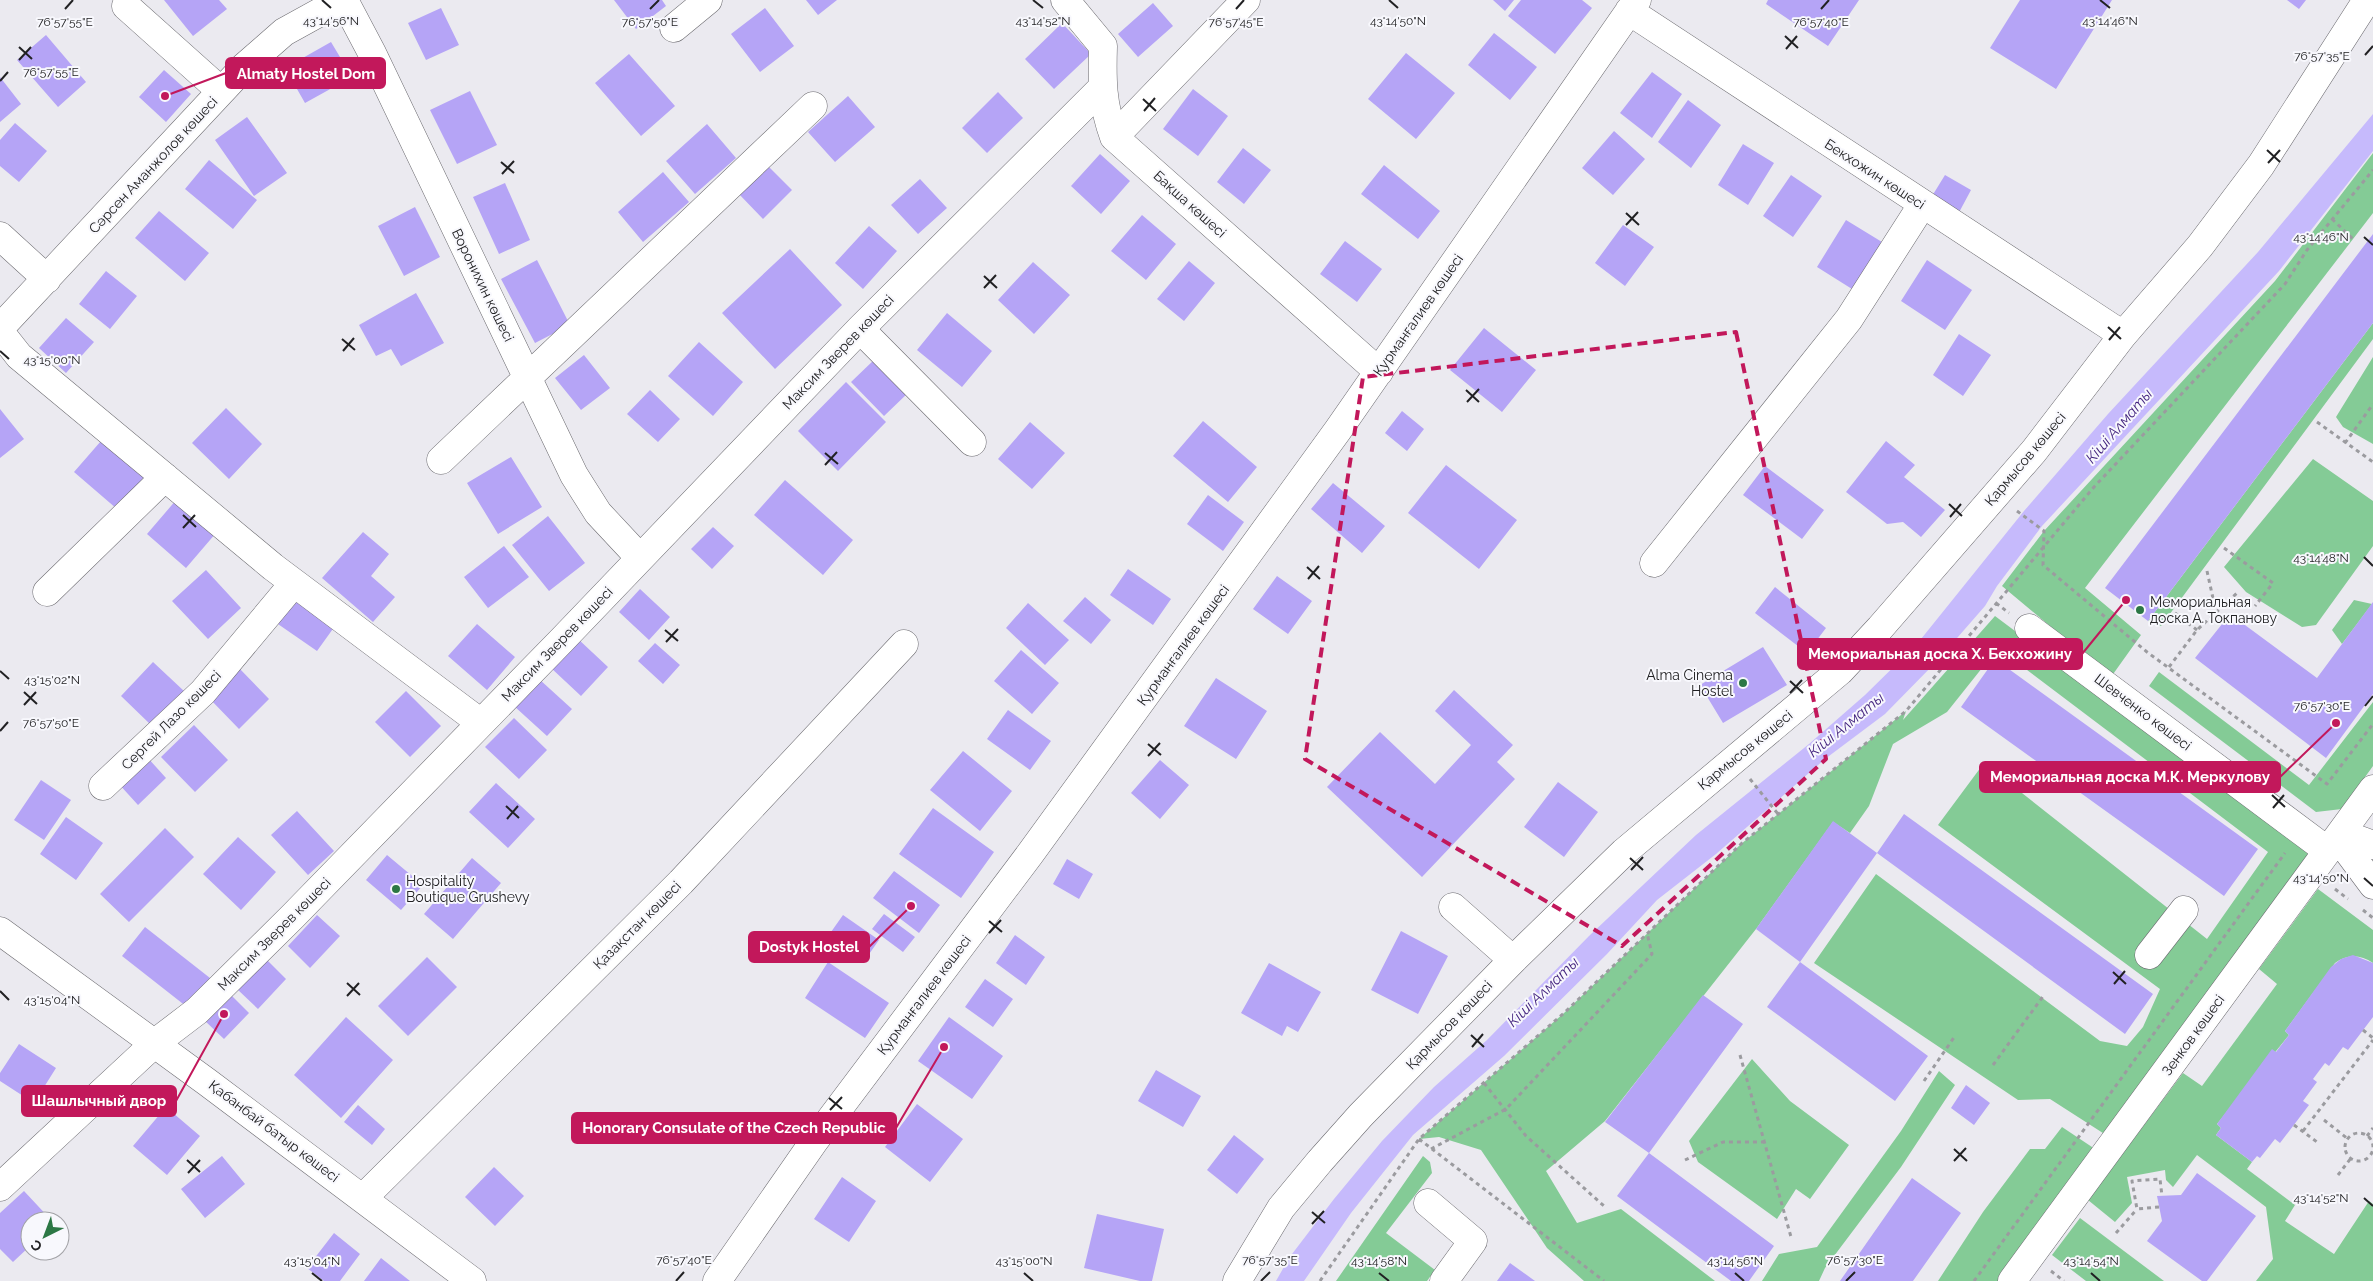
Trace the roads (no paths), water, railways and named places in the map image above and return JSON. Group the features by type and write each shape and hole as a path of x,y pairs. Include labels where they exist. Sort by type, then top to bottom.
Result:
{"street":[{"name":"Сәрсен Аманжолов көшесі","path":"0,328 244,67 284,32 343,0"},
{"name":"Воронихин көшесі","path":"343,0 372,53 574,475 598,513 640,558"},
{"path":"674,28 708,0"},
{"name":"Бақша көшесі","path":"1065,0 1103,46 1102,88 1105,114 1114,137 1379,372"},
{"path":"1114,137 1246,0"},
{"name":"Қармысов көшесі","path":"1237,1281 1281,1208 1320,1161 1361,1115 1513,960 1624,852 1840,671 2034,451 2122,335 2200,246 2261,165 2368,0"},
{"path":"126,6 221,91"},
{"name":"Бекхожин көшесі","path":"1633,6 1922,205 2122,335"},
{"name":"Қурманғалиев көшесі","path":"717,1281 815,1140 1101,758 1379,372 1633,6"},
{"name":"Максим Зверев көшесі","path":"0,1187 155,1044 197,1011 481,723 860,329 1102,88"},
{"path":"440,460 814,106"},
{"path":"1654,563 1849,319 1922,205"},
{"path":"0,236 46,279"},
{"path":"860,329 972,442"},
{"path":"0,332 19,356 294,583 481,723"},
{"path":"47,592 165,477"},
{"name":"Сергей Лазо көшесі","path":"103,786 203,692 294,583"},
{"name":"Шевченко көшесі","path":"2029,628 2301,831 2336,840 2373,845"},
{"name":"Қазақстан көшесі","path":"363,1198 681,882 904,644"},
{"name":"Зенков көшесі","path":"2012,1281 2373,788"},
{"name":"Шевченко көшесі","path":"2336,840 2373,885"},
{"path":"1453,907 1513,960"},
{"path":"2149,955 2184,910"},
{"name":"Қабанбай батыр көшесі","path":"0,931 363,1198 472,1281"},
{"path":"1428,1203 1473,1241 1444,1281"}],"water":[{"name":"Кіші Алматы","path":"2373,114 2373,151 2279,271 2042,526 1997,586 1985,606 1937,661 1885,714 1825,759 1716,854 1657,900 1607,954 1504,1056 1413,1135 1351,1213 1304,1281 1276,1281 1289,1258 1334,1199 1382,1141 1434,1087 1487,1040 1589,936 1696,835 1809,744 1865,695 1917,644 2024,511 2108,414 2258,252"}],"place":[{"name":"Almaty Hostel Dom","path":"165,96"},
{"name":"Мемориальная доска Х. Бекхожину","path":"2126,600"},
{"name":"Мемориальная доска А. Токпанову","path":"2140,610"},
{"name":"Alma Cinema Hostel","path":"1743,683"},
{"name":"Мемориальная доска М.К. Меркулову","path":"2336,723"},
{"name":"Hospitality Boutique Grushevy","path":"396,889"},
{"name":"Dostyk Hostel","path":"911,906"},
{"name":"Шашлычный двор","path":"224,1014"},
{"name":"Honorary Consulate of the Czech Republic","path":"944,1047"}]}
